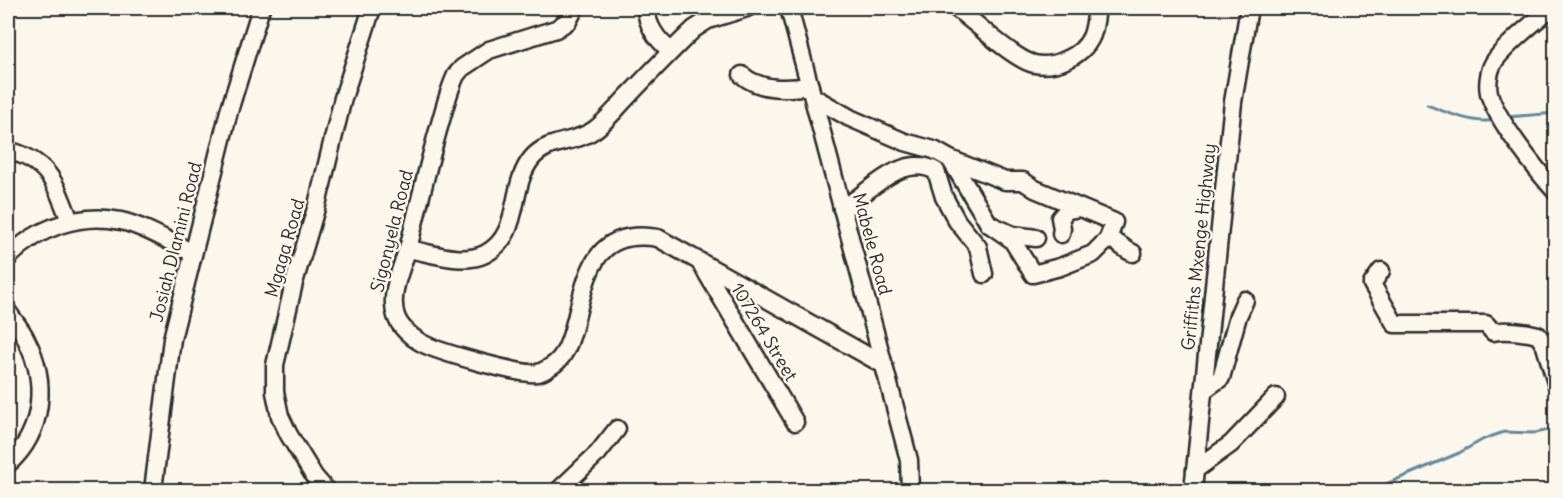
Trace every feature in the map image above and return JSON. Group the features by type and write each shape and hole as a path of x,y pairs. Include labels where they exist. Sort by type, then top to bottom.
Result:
{"street":[{"name":"Josiah Dlamini Road","path":"153,490 172,339 229,111 261,8"},
{"name":"Mgaga Road","path":"326,490 308,466 280,416 275,365 294,283 317,205 343,98 372,8"},
{"name":"Sigonyela Road","path":"575,8 568,21 556,29 489,50 456,75 432,150 408,249 395,288 396,315 404,329 421,343 435,348 506,369 537,373 560,360 572,334 589,273 599,253 619,238 644,236 658,238 884,365"},
{"path":"646,8 650,26 656,37 671,51"},
{"path":"408,249 466,257 483,254 495,247 506,234 530,160 546,147 590,133 597,128 694,29 708,20 747,8"},
{"name":"Mabele Road","path":"789,8 909,460 910,490"},
{"path":"956,8 1026,61 1043,65 1055,64 1072,57 1084,46 1092,36 1097,8"},
{"name":"Griffiths Mxenge Highway","path":"1193,490 1233,102 1250,8"},
{"path":"1551,8 1494,63 1488,85 1492,100 1510,132 1556,192"},
{"path":"742,75 750,82 774,88 812,92 850,118 905,142 934,150 950,159 1005,181 1023,181 1035,189 1114,222 1108,239 1093,254 1060,267 1033,274 1012,240 989,224 950,159"},
{"path":"8,150 34,160 49,174 59,191 70,220"},
{"path":"842,209 860,198 874,184 888,175 914,166 926,165 936,171 944,196 957,221 978,247 984,274"},
{"path":"1061,234 1060,218 1067,210 1080,208"},
{"path":"8,258 18,246 70,220 109,219 123,222 193,253"},
{"path":"989,224 1013,235 1036,238"},
{"path":"1108,239 1116,241 1121,248 1133,253"},
{"name":"107264 Street","path":"699,261 795,422"},
{"path":"1381,271 1372,284 1395,324 1486,324 1493,332 1520,331 1538,335 1545,346 1556,383"},
{"path":"1203,390 1221,378 1238,316 1245,300"},
{"path":"8,312 26,339 38,369 40,398 36,420 29,438 19,454 8,464"},
{"path":"1195,470 1231,444 1276,398"},
{"path":"559,490 598,453 617,429"}],"waterway":[{"path":"1427,105 1479,121 1495,120"},
{"path":"1507,117 1556,113"},
{"path":"1372,490 1504,432 1535,433 1556,428"}]}
